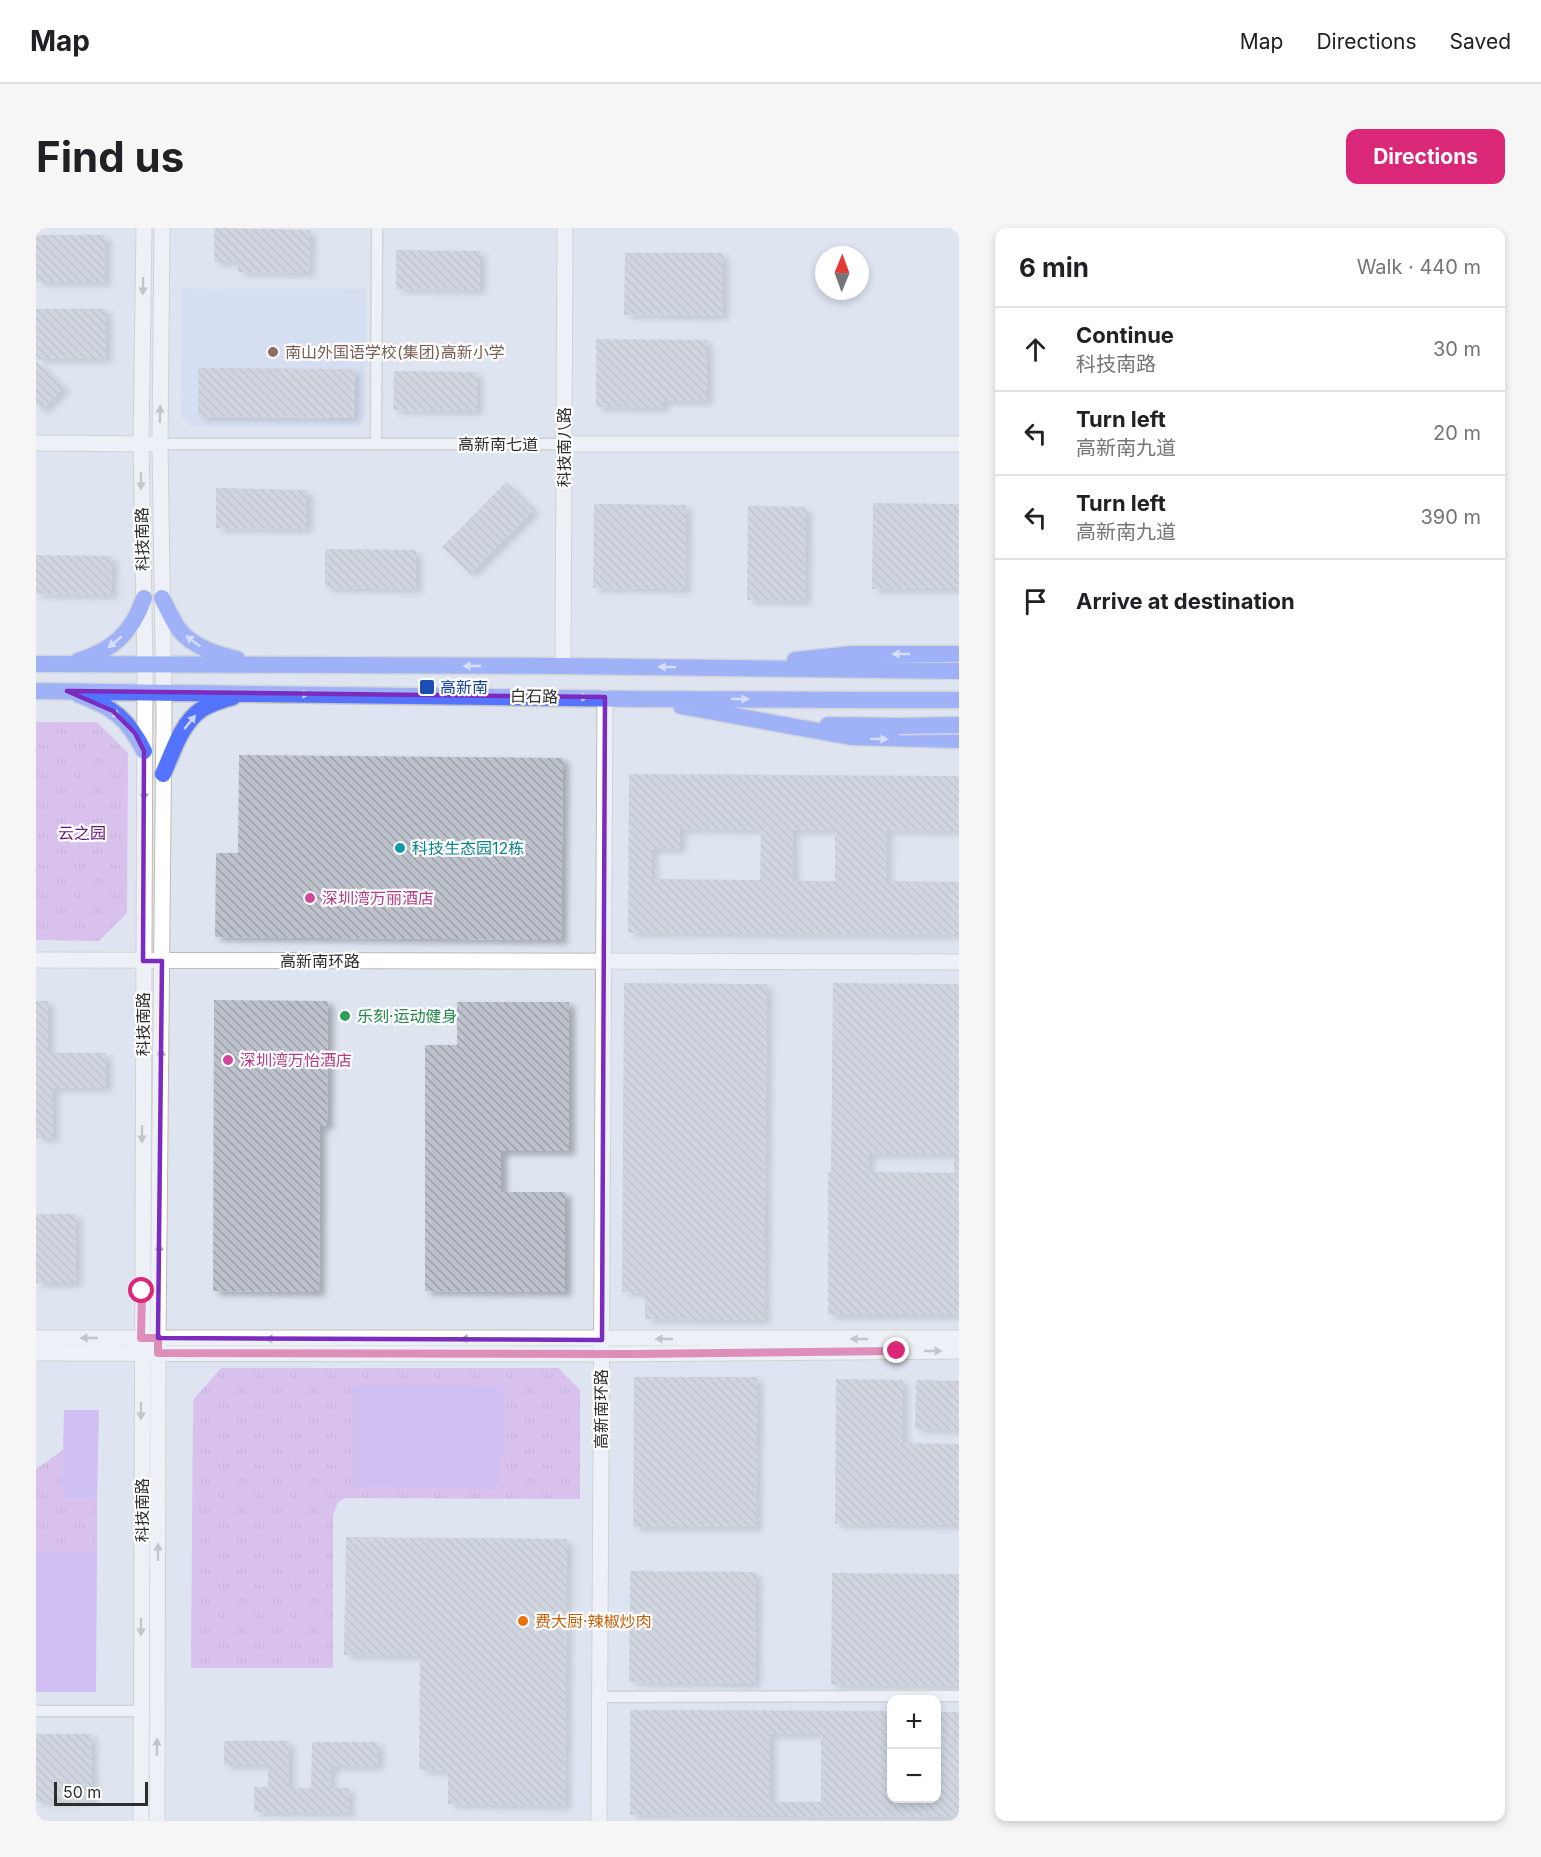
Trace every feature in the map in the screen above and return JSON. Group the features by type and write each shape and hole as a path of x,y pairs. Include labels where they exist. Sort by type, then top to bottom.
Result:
{"main road":[{"path":"67,664 104,650 115,643 132,625 144,598"},
{"path":"162,598 178,628 198,646 211,652 268,665"},
{"path":"725,667 852,654 959,654"},
{"name":"白石路","path":"36,664 725,667 959,671"},
{"name":"白石路","path":"36,691 640,699 959,700"},
{"path":"67,691 94,700 113,711 135,733 144,751"},
{"path":"163,774 178,740 193,717 215,703 242,693"},
{"path":"640,699 851,737 959,740"},
{"path":"780,725 959,725"}],"street":[{"name":"科技南路","path":"141,1821 145,665 141,444 144,228"},
{"name":"科技南路","path":"159,1821 157,1805 158,1346 164,692 160,444 162,228"},
{"path":"376,444 377,228"},
{"name":"科技南八路","path":"563,666 565,228"},
{"name":"高新南七道","path":"36,443 959,444"},
{"name":"高新南环路","path":"599,1821 605,697"},
{"name":"高新南环路","path":"36,960 604,961"},
{"path":"604,961 959,962"},
{"path":"36,1338 141,1346"},
{"path":"602,1347 959,1338"},
{"path":"36,1353 141,1346 602,1347 959,1351"},
{"path":"600,1697 959,1696"},
{"path":"36,1711 141,1711"},
{"path":"135,1821 141,1805"}],"highlighted area":[{"path":"67,691 605,697 602,1340 158,1338 162,961 143,961 144,751 135,733 113,711"}],"shaded area":[{"name":"南山外国语学校(集团)高新小学","path":"182,288 366,289 365,417 358,427 192,426 181,415"},
{"path":"357,1386 499,1387 504,1391 504,1451 498,1459 498,1484 494,1489 357,1487 353,1483 353,1390"},
{"path":"64,1410 99,1410 97,1499 62,1498"},
{"path":"36,1552 97,1552 96,1692 36,1692"}],"green space":[{"name":"云之园","path":"36,722 97,722 128,753 127,913 99,941 36,940"},
{"path":"221,1368 558,1368 580,1390 580,1499 345,1498 338,1502 333,1516 333,1668 191,1668 193,1400"},
{"path":"63,1450 62,1498 97,1499 97,1552 36,1552 36,1469"}],"building":[{"path":"214,228 310,230 309,273 238,272 238,262 214,262"},
{"path":"36,235 105,235 105,282 36,282"},
{"path":"396,250 480,251 480,290 396,289"},
{"path":"625,253 723,253 723,316 624,315"},
{"path":"36,309 106,309 106,359 36,359"},
{"path":"596,339 707,340 707,401 663,401 663,408 596,407"},
{"path":"36,361 64,388 42,410 36,404"},
{"path":"198,368 355,369 354,418 198,417"},
{"path":"394,371 477,372 477,411 393,410"},
{"path":"506,482 534,510 470,574 442,547"},
{"path":"216,488 307,490 307,529 216,528"},
{"path":"873,503 959,504 959,589 872,589"},
{"path":"594,504 686,505 685,589 593,588"},
{"path":"748,506 806,507 805,601 747,600"},
{"path":"325,549 416,550 416,589 325,588"},
{"path":"36,555 112,556 111,595 36,594"},
{"name":"科技生态园12栋","path":"239,755 563,758 561,940 215,937 216,853 238,853"},
{"path":"629,774 959,776 959,831 887,830 886,881 959,882 959,935 628,933","holes":["680,829 761,830 760,880 652,879 652,849 680,849","793,830 835,830 835,881 793,881"]},
{"path":"624,983 767,984 764,1320 645,1319 645,1293 622,1292"},
{"path":"833,983 959,984 959,1315 828,1315 828,1172 831,1172","holes":["869,1154 954,1154 954,1173 868,1172"]},
{"path":"214,1000 328,1001 327,1126 320,1126 319,1292 213,1291"},
{"path":"36,1001 48,1001 48,1053 106,1053 106,1088 53,1088 53,1138 36,1138"},
{"path":"457,1002 569,1002 569,1151 501,1151 501,1192 565,1192 565,1292 425,1291 425,1045 457,1045"},
{"path":"36,1214 76,1214 76,1283 36,1283"},
{"path":"634,1377 757,1377 756,1527 633,1527"},
{"path":"836,1379 903,1380 903,1443 959,1444 959,1525 835,1524"},
{"path":"916,1380 959,1381 959,1430 915,1429"},
{"path":"346,1537 567,1539 565,1806 448,1804 448,1771 419,1770 420,1656 344,1655"},
{"path":"630,1571 756,1572 755,1684 629,1682"},
{"path":"832,1573 959,1574 959,1686 831,1685"},
{"path":"630,1710 887,1711 887,1803 941,1803 941,1712 959,1712 959,1817 630,1815","holes":["770,1734 821,1734 821,1802 770,1802"]},
{"path":"36,1734 91,1734 92,1801 36,1802"},
{"path":"224,1741 289,1741 289,1788 311,1788 312,1742 378,1742 378,1766 331,1766 330,1788 349,1788 348,1813 254,1812 254,1787 268,1787 268,1765 224,1765"}],"place":[{"name":"南山外国语学校(集团)高新小学","path":"273,352"},
{"name":"高新南","path":"427,687"},
{"name":"科技生态园12栋","path":"400,848"},
{"name":"深圳湾万丽酒店","path":"310,898"},
{"name":"乐刻·运动健身","path":"345,1016"},
{"name":"深圳湾万怡酒店","path":"228,1060"},
{"name":"费大厨·辣椒炒肉","path":"523,1621"}],"route":[{"path":"142,1291 141,1338 158,1338 158,1353 634,1354 897,1351"}]}
